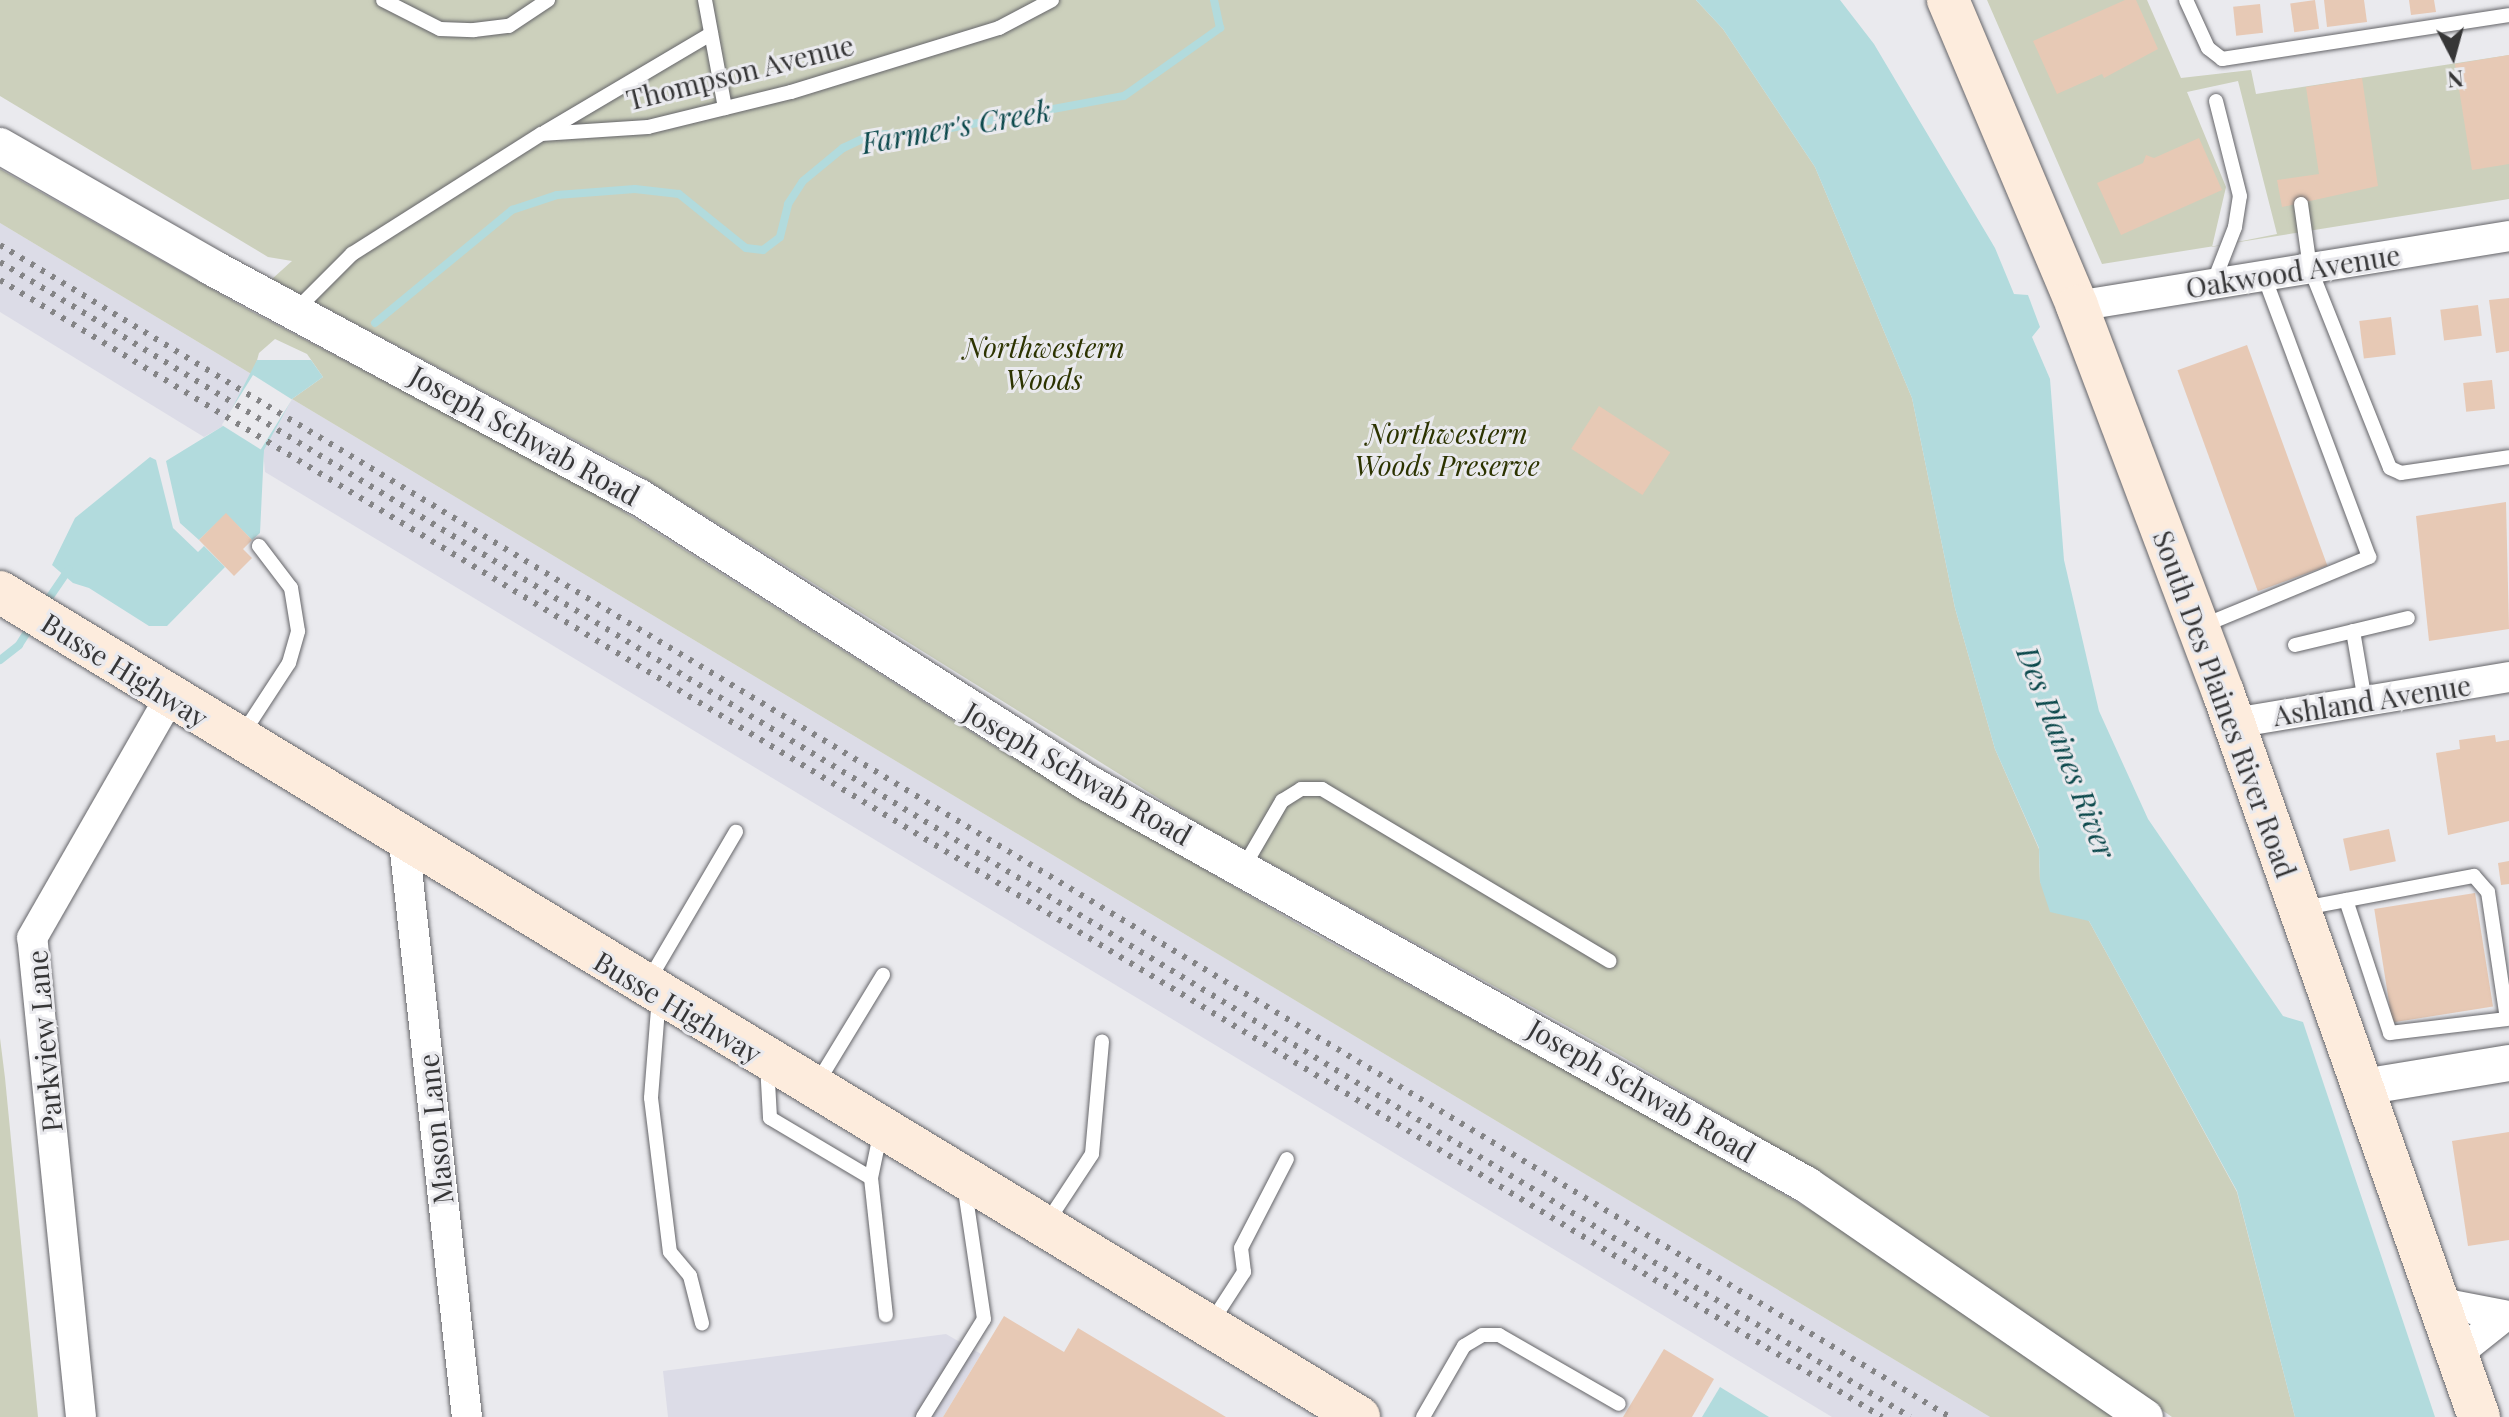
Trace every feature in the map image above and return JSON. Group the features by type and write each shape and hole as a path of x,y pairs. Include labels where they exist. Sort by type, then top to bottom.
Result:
{"main road":[{"name":"South Des Plaines River Road","path":"1948,0 2077,306 2234,723 2479,1417"},
{"name":"Busse Highway","path":"25,608 237,741 1359,1417"}],"street":[{"name":"Joseph Schwab Road","path":"0,146 294,311 639,497 1088,783 1807,1185 2145,1417"},
{"name":"Oakwood Avenue","path":"2077,306 2509,236"},
{"name":"Ashland Avenue","path":"2234,723 2509,677"},
{"name":"Parkview Lane","path":"81,1417 32,938 169,699"},
{"name":"Mason Lane","path":"404,842 467,1417"},
{"path":"2363,1087 2509,1063"},
{"path":"2436,1302 2507,1316"},
{"path":"2456,1355 2507,1316"}],"lane":[{"path":"383,0 440,29 474,30 509,26 548,0"},
{"path":"705,0 725,108"},
{"name":"Thompson Avenue","path":"294,311 352,254 541,134 648,127 725,108 971,37 1052,0"},
{"path":"2186,0 2208,48 2222,59 2509,15"},
{"path":"541,134 711,34"},
{"path":"2213,284 2235,227 2240,196 2216,101"},
{"path":"2301,204 2310,268 2390,468 2401,473 2509,457"},
{"path":"2198,628 2369,557 2264,276"},
{"path":"237,741 289,663 298,631 291,588 259,546"},
{"path":"2295,645 2408,618"},
{"path":"2353,631 2365,701"},
{"path":"1243,868 1282,801 1301,789 1322,789 1609,961"},
{"path":"702,1323 690,1276 670,1252 651,1098 652,992 736,832"},
{"path":"2300,909 2346,900 2474,876 2488,892 2507,1019 2390,1033 2346,900"},
{"path":"814,1089 883,975"},
{"path":"1044,1227 1092,1154 1102,1041"},
{"path":"767,1061 770,1118 871,1178"},
{"path":"881,1130 871,1178 886,1315"},
{"path":"1209,1327 1244,1272 1241,1248 1287,1159"},
{"path":"923,1417 984,1319 964,1180"},
{"path":"1423,1417 1464,1346 1482,1335 1499,1335 1619,1404"}],"shaded area":[{"path":"0,223 253,375 223,426 204,437 0,312"},
{"path":"292,399 1990,1417 1832,1417 265,472 263,450"},
{"path":"946,1334 981,1354 943,1417 668,1417 663,1371"}],"green space":[{"name":"Northwestern Woods","path":"0,0 1696,0 1723,29 1815,167 1912,398 1955,608 1995,749 2039,849 2040,882 2089,921 2237,1192 2295,1417 2172,1417 1827,1177 1614,1052 1201,825 635,472 272,279 292,261 268,257 0,96"},
{"path":"1987,0 2147,0 2181,78 2251,70 2256,94 2509,55 2509,199 2226,244 2277,234 2238,81 2187,92 2226,187 2212,246 2102,264"},
{"path":"0,169 247,309 588,489 992,745 1313,933 1638,1110 1859,1238 2118,1417 1990,1417 292,399 323,377 307,354 275,339 259,353 253,375 0,223"},
{"path":"0,1038 5,1078 38,1417 0,1417"}],"water":[{"name":"Des Plaines River","path":"1696,0 1840,0 1874,44 1995,248 2014,294 2028,295 2040,327 2032,337 2050,379 2064,560 2099,711 2148,819 2283,1016 2303,1022 2435,1417 2295,1417 2237,1191 2089,921 2050,912 2040,882 2039,848 1995,749 1955,608 1912,398 1815,167 1723,29"},
{"path":"257,360 311,360 323,377 292,399 264,450 260,533 252,540 226,514 199,540 180,523 166,461 223,426"},
{"path":"150,457 156,460 173,528 198,552 204,546 225,567 167,626 149,626 89,588 73,583 52,565 75,518"},
{"path":"1720,1387 1769,1417 1702,1417"}],"pier":[{"path":"253,375 292,399 261,449 222,425"}],"building":[{"path":"2125,0 2136,0 2158,49 2104,78 2102,74 2057,94 2033,41"},
{"path":"2315,0 2319,29 2294,32 2290,3"},
{"path":"2324,0 2364,0 2367,22 2327,27"},
{"path":"2409,0 2434,0 2436,12 2411,15"},
{"path":"2260,4 2263,33 2236,36 2233,7"},
{"path":"2509,55 2509,164 2472,170 2455,64"},
{"path":"2362,78 2378,186 2282,207 2277,180 2319,174 2306,87"},
{"path":"2199,138 2222,190 2121,235 2097,183 2143,163 2146,155 2154,158"},
{"path":"2509,298 2509,351 2496,353 2489,300"},
{"path":"2478,305 2482,336 2444,340 2440,310"},
{"path":"2391,317 2396,355 2364,359 2359,321"},
{"path":"2247,345 2327,566 2258,591 2177,370"},
{"path":"2492,380 2495,409 2466,412 2463,383"},
{"path":"1599,406 1670,452 1643,495 1571,449"},
{"path":"2506,502 2509,629 2429,641 2416,516"},
{"path":"226,513 252,540 243,549 252,558 234,576 199,540"},
{"path":"2495,735 2496,742 2509,740 2509,821 2448,835 2436,753 2460,749 2459,740"},
{"path":"2389,829 2396,861 2350,871 2343,839"},
{"path":"2509,861 2509,884 2501,885 2498,863"},
{"path":"2475,893 2493,1007 2392,1023 2374,909"},
{"path":"2509,1132 2509,1240 2468,1246 2452,1141"},
{"path":"1004,1316 1064,1352 1078,1328 1226,1417 943,1417"},
{"path":"1664,1349 1714,1379 1692,1417 1623,1417"}],"waterway":[{"name":"Farmer's Creek","path":"375,323 512,210 557,195 635,189 679,194 746,248 763,250 780,237 788,204 803,181 843,148 871,135 929,132 1124,96 1220,28 1214,0"},
{"name":"Farmer's Creek","path":"45,604 69,569"},
{"name":"Farmer's Creek","path":"0,660 19,645 31,626"}],"railway":[{"path":"0,245 1950,1417"},
{"path":"0,262 1910,1417"},
{"path":"0,280 1882,1417"}],"park label":[{"name":"Northwestern Woods Preserve","path":"1447,449"}]}
